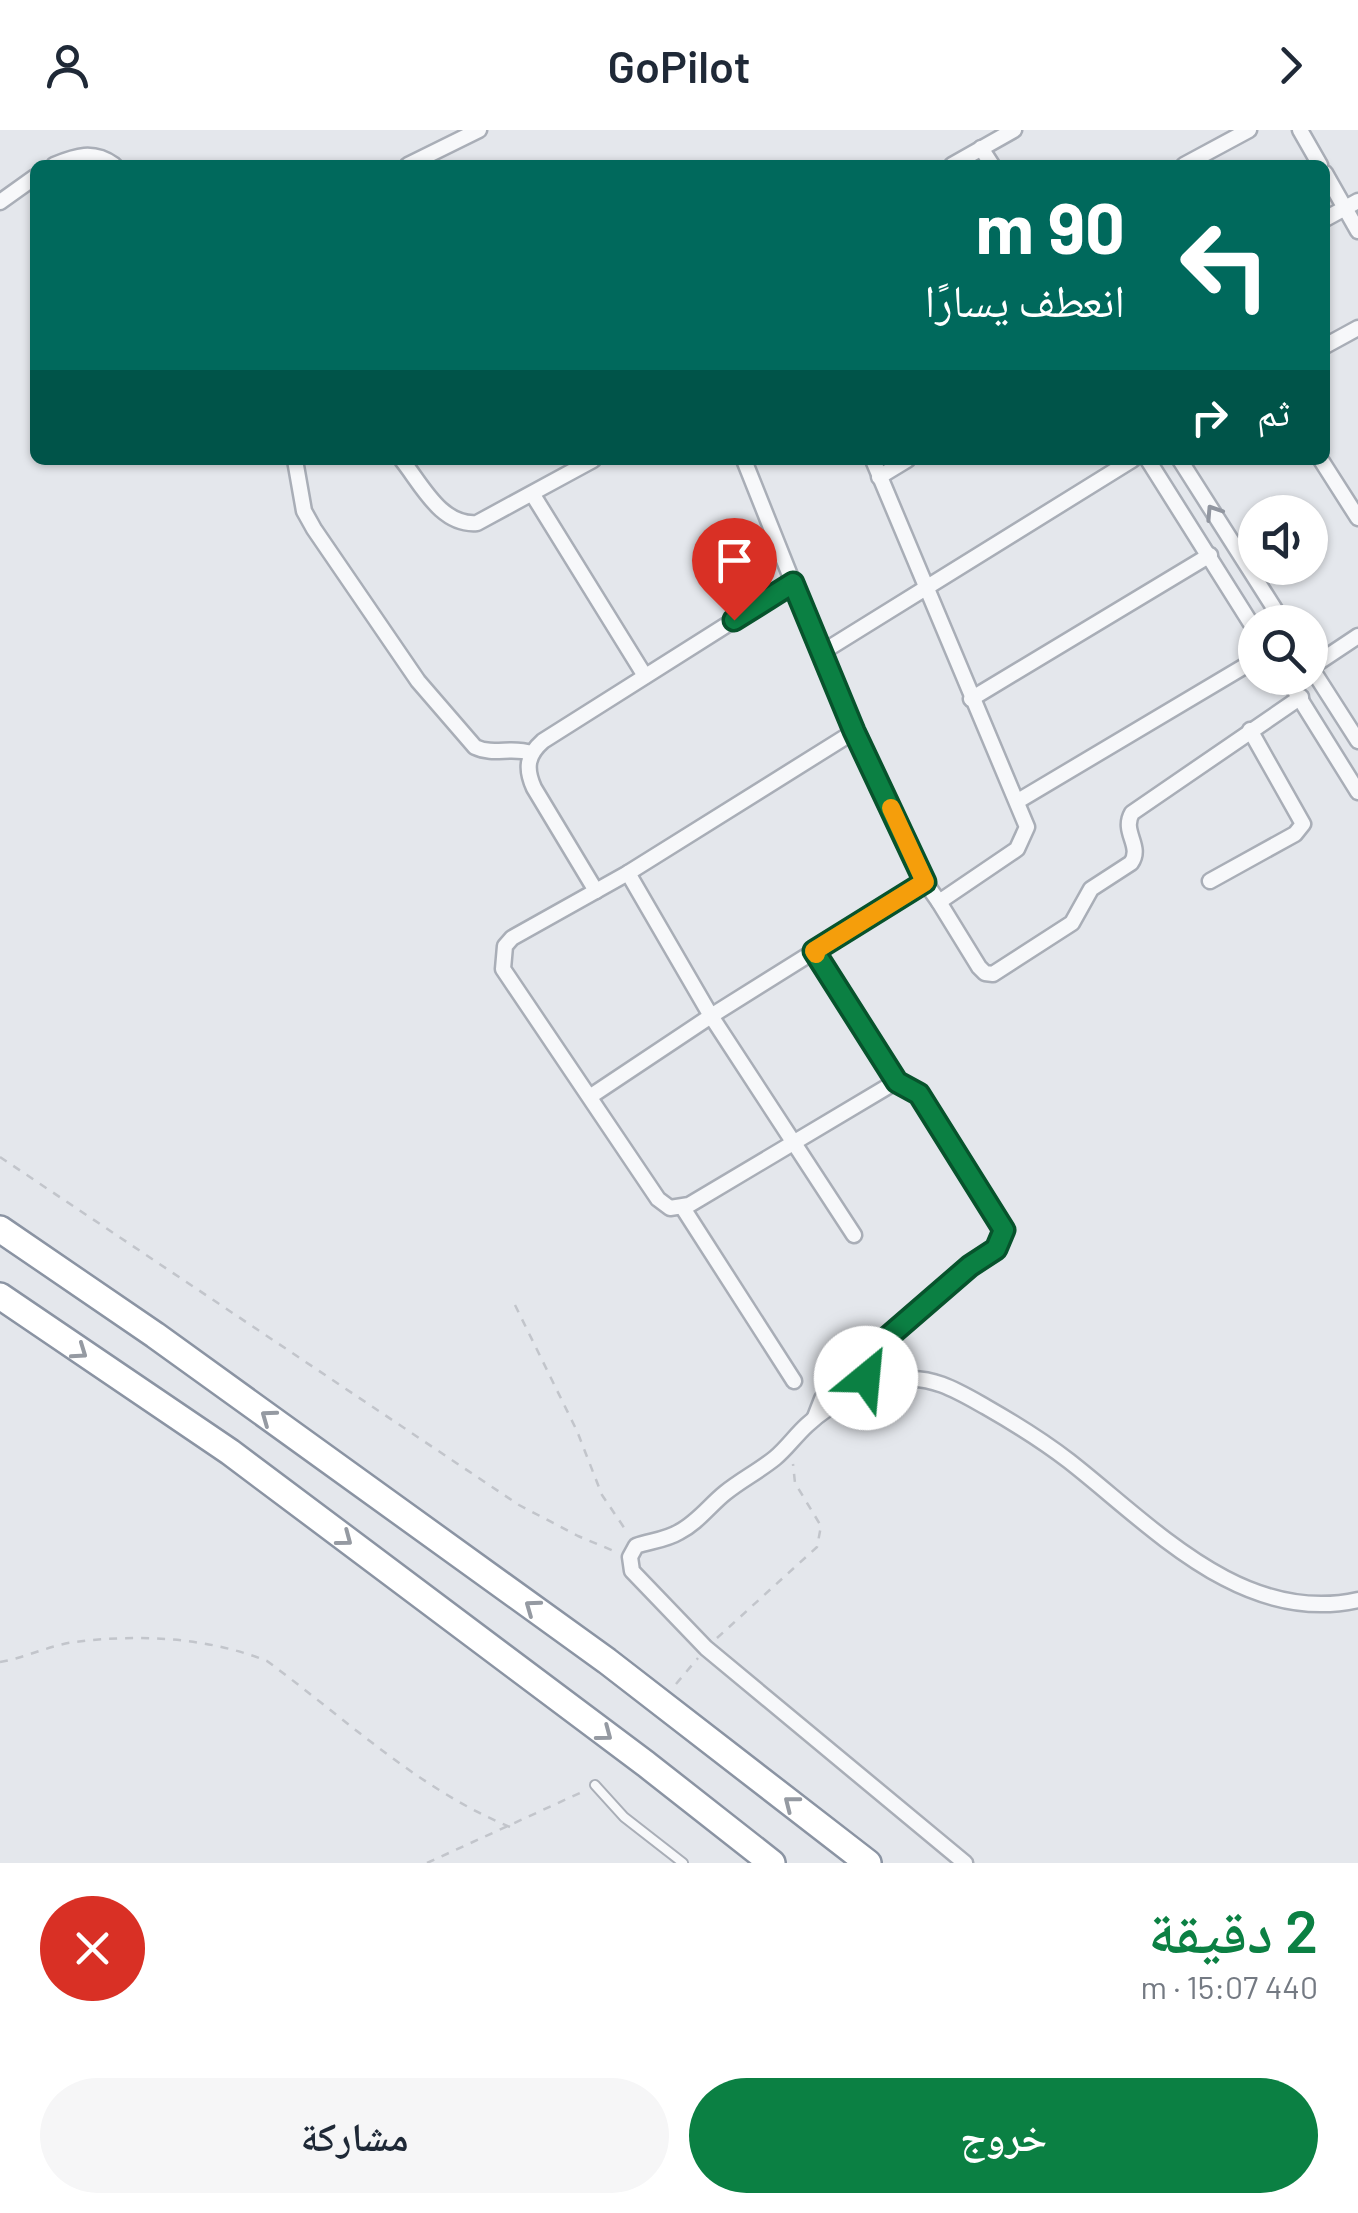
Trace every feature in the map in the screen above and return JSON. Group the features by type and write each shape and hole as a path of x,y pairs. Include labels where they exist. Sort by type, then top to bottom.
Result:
{"highway":[{"path":"0,1228 155,1335 607,1662 868,1863"},
{"path":"0,1296 230,1452 772,1863"}],"street":[{"path":"418,160 479,130"},
{"path":"963,160 1014,130"},
{"path":"1193,160 1248,130"},
{"path":"1300,130 1317,160"},
{"path":"981,148 989,160"},
{"path":"66,160 92,154 104,160"},
{"path":"1330,179 1352,204 1358,231"},
{"path":"0,202 30,181"},
{"path":"1330,216 1352,204"},
{"path":"1330,343 1358,328"},
{"path":"295,465 304,511 418,681 475,747 487,752 530,753"},
{"path":"406,465 445,514 456,522 478,523 584,465"},
{"path":"746,465 854,731 925,882 984,974 993,974 1072,922 1091,889 1132,863 1136,848 1127,831 1132,812 1301,696 1358,792"},
{"path":"875,465 1027,827 1018,849 938,902"},
{"path":"879,477 899,465"},
{"path":"821,654 1124,465"},
{"path":"1151,465 1240,605"},
{"path":"1183,465 1272,605"},
{"path":"1324,465 1358,518"},
{"path":"533,495 645,676"},
{"path":"972,699 1210,556"},
{"path":"596,892 530,779 530,753 543,741 793,583"},
{"path":"1328,655 1358,636"},
{"path":"1018,801 1238,670"},
{"path":"1328,695 1358,743 1338,756"},
{"path":"1210,881 1302,828 1294,805 1250,730"},
{"path":"854,731 628,873 512,938 502,957 508,978 658,1200 670,1208 683,1208 897,1082"},
{"path":"628,873 711,1016 854,1235"},
{"path":"591,1096 925,882"},
{"path":"814,951 897,1082 919,1094 1001,1223 1003,1238 996,1249 970,1266 829,1390 815,1418"},
{"path":"683,1208 794,1381"},
{"path":"866,1356 866,1389"},
{"path":"965,1863 706,1648 636,1576 633,1551 682,1530 778,1456 815,1418 848,1396 904,1379 920,1379 958,1392 1065,1458 1168,1543 1228,1580 1302,1602 1342,1604 1358,1600"}],"lane":[{"path":"595,1785 624,1816 683,1863"}],"path":[{"path":"0,1158 518,1504 578,1536 633,1551"},
{"path":"515,1305 577,1431 602,1495 633,1551"},
{"path":"676,1684 706,1648 817,1548 820,1526 795,1483 794,1461"},
{"path":"0,1662 72,1642 126,1638 240,1650 267,1661 434,1789 510,1827"},
{"path":"427,1863 595,1785"}],"slow traffic":[{"path":"816,954 814,951 925,882 891,808"}],"route":[{"path":"734,620 793,583 854,731 925,882 814,951 897,1082 919,1094 1004,1230 996,1249 970,1266 866,1356 866,1378"}]}
